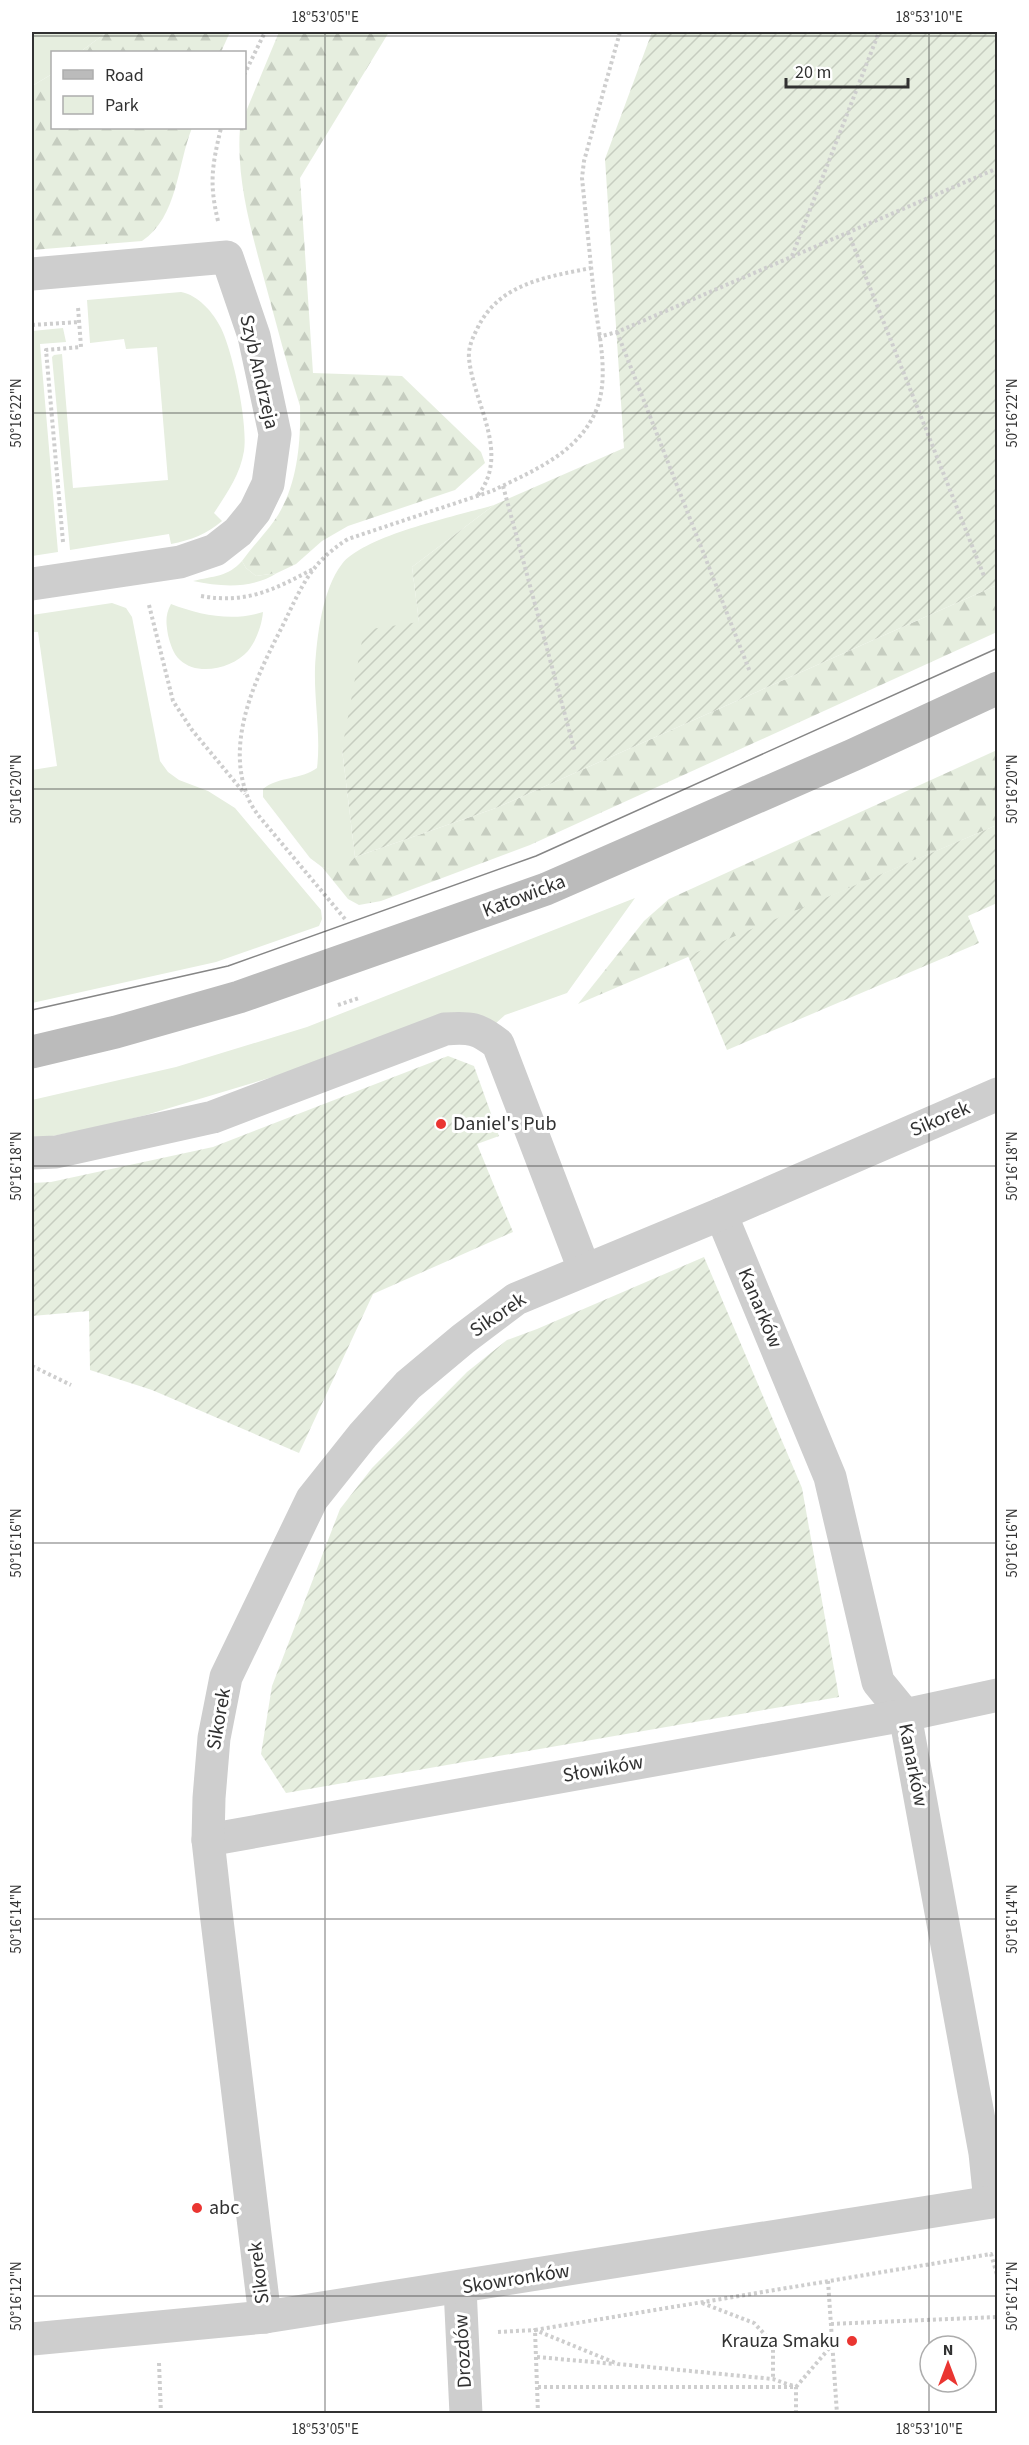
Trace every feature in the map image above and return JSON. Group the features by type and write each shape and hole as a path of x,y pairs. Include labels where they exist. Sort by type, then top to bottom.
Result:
{"street":[{"path":"32,274 227,257"},
{"name":"Szyb Andrzeja","path":"32,584 180,562 215,550 238,532 249,518 268,484 275,434 254,336 227,257"},
{"name":"Katowicka","path":"32,1052 218,1004 546,889 853,755 998,688"},
{"path":"32,1153 57,1152 213,1118 445,1029 465,1027 482,1031 498,1044 584,1269"},
{"name":"Sikorek","path":"265,2317 208,1840 209,1798 214,1738 226,1677 312,1498 408,1385 463,1338 516,1299 721,1214 998,1094"},
{"name":"Kanarków","path":"721,1214 830,1477 878,1682 905,1716 994,2202"},
{"name":"Słowików","path":"208,1840 905,1716 998,1695"},
{"name":"Skowronków","path":"32,2339 265,2317 994,2202"},
{"name":"Drozdów","path":"460,2288 466,2414"}],"path":[{"path":"246,71 265,32"},
{"path":"247,795 241,761 242,735 255,682 301,587 313,568 328,551 348,539 503,486 554,459 594,417 600,398 602,379 582,178 584,161 620,32"},
{"path":"791,256 879,32"},
{"path":"221,129 213,159 212,192 227,257"},
{"path":"598,337 617,332 998,168"},
{"path":"848,232 984,576"},
{"path":"478,495 487,484 492,460 488,431 468,357 471,343 482,319 501,296 525,284 591,268"},
{"path":"64,551 46,350 81,347 75,270"},
{"path":"32,325 79,322"},
{"path":"617,332 750,672"},
{"path":"503,486 575,752"},
{"path":"148,567 200,596 218,599 265,593 313,568"},
{"path":"148,567 173,700 192,730 247,795 258,815 372,951"},
{"path":"32,1366 71,1385"},
{"path":"538,2414 535,2330 991,2254 998,2278"},
{"path":"828,2281 837,2414"},
{"path":"702,2303 754,2323 773,2343 773,2379"},
{"path":"831,2324 998,2317"},
{"path":"538,2387 796,2387 832,2345"},
{"path":"537,2357 618,2364"},
{"path":"159,2360 161,2414"},
{"path":"796,2409 800,2414"}],"green space":[{"path":"32,32 107,32 81,51 51,51 51,75 32,86"},
{"path":"107,32 230,32 221,51 81,51"},
{"path":"279,32 389,32 300,178 313,373 402,376 481,452 485,463 455,490 348,526 322,541 296,564 277,573 256,576 246,568 242,561 270,526 288,495 296,466 300,436 300,406 246,207 239,148 240,129 246,129 246,112"},
{"path":"652,32 997,32 997,585 496,808 355,857 342,749 364,630 419,622 412,567 494,505 624,448 605,159"},
{"path":"51,75 51,129 192,129 170,204 154,231 142,241 32,250 32,86"},
{"path":"181,292 199,300 218,322 226,339 239,388 244,423 244,451 236,476 214,513 222,521 211,530 198,536 171,544 169,534 70,550 52,357 62,354 73,488 168,480 157,347 126,349 124,339 90,343 87,300"},
{"path":"63,328 66,342 40,344 58,552 32,556 32,331"},
{"path":"494,505 412,567 419,622 342,749 355,857 347,867 337,871 322,867 310,858 263,797 263,789 276,782 304,775 317,768 316,655 325,600 335,575 342,564 354,554 390,535"},
{"path":"242,561 246,568 256,576 277,573 247,584 215,585 193,581 226,573"},
{"path":"997,585 997,632 530,845 381,901 359,905 348,899 322,867 340,868 355,857 496,808"},
{"path":"112,603 126,608 132,617 160,761 168,772 179,780 208,791 235,808 321,910 322,919 319,926 216,962 32,1003 32,770 57,766 38,632 32,632 32,615"},
{"path":"171,604 216,616 240,617 263,612 254,643 242,657 225,666 205,669 187,665 174,652 166,623"},
{"path":"997,750 997,825 578,1004 644,921 669,899"},
{"path":"997,825 997,903 968,916 979,943 727,1050 688,956"},
{"path":"635,898 567,993 505,1015 495,1024 279,1075 146,1115 32,1140 32,1100 176,1067 307,1027"},
{"path":"448,1056 474,1066 499,1136 477,1144 513,1232 373,1294 299,1453 152,1390 90,1370 89,1311 32,1316 32,1183 51,1182 213,1147"},
{"path":"704,1257 802,1488 839,1697 286,1793 261,1754 272,1686 340,1509 372,1468 467,1372 507,1340"}],"tram line":[{"path":"32,1010 228,966 536,856 998,648"}],"place":[{"name":"Daniel's Pub","path":"441,1124"},
{"name":"abc","path":"197,2208"},
{"name":"Krauza Smaku","path":"852,2341"}]}
